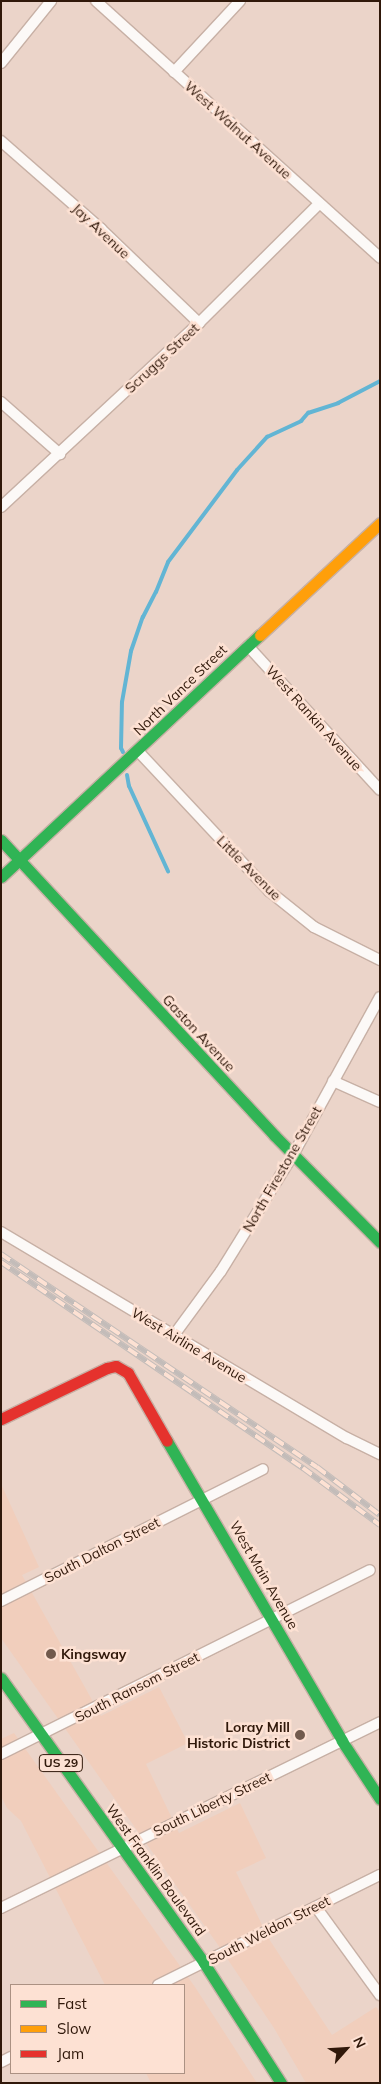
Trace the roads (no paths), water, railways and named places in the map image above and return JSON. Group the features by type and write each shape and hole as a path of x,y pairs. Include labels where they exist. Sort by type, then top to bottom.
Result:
{"street":[{"path":"1,63 5,52 51,1"},
{"name":"West Walnut Avenue","path":"96,1 380,258"},
{"path":"174,72 240,1"},
{"name":"Jay Avenue","path":"1,142 101,230 199,323"},
{"name":"Scruggs Street","path":"1,507 199,323 319,204"},
{"path":"1,402 60,454"},
{"name":"North Vance Street","path":"1,877 138,752 248,646 380,524"},
{"name":"West Rankin Avenue","path":"248,646 380,790"},
{"name":"Little Avenue","path":"138,752 269,891 314,927 380,960"},
{"name":"Gaston Avenue","path":"1,840 293,1155 380,1242"},
{"name":"North Firestone Street","path":"174,1335 221,1271 293,1155 332,1081 380,997"},
{"path":"332,1081 380,1102"},
{"name":"West Airline Avenue","path":"1,1232 346,1438 380,1454"},
{"name":"West Main Avenue","path":"1,1419 107,1368 121,1368 131,1376 342,1741 380,1799"},
{"name":"South Dalton Street","path":"1,1601 263,1469"},
{"name":"South Ransom Street","path":"1,1754 370,1570"},
{"name":"West Franklin Boulevard","path":"1,1678 204,1963 281,2083"},
{"name":"South Liberty Street","path":"1,1908 380,1722"},
{"name":"South Weldon Street","path":"160,1984 380,1875"},
{"path":"316,1907 380,1995"}],"waterway":[{"path":"123,752 121,748 122,702 131,651 143,617 168,562 237,470 267,437 301,421 308,413 338,403 380,381"},
{"path":"127,775 129,786 168,871"}],"railway":[{"path":"1,1254 317,1467 380,1515"},
{"path":"1,1262 303,1468 380,1525"}],"place":[{"name":"Kingsway","path":"51,1654"},
{"name":"Loray Mill Historic District","path":"300,1735"}]}
